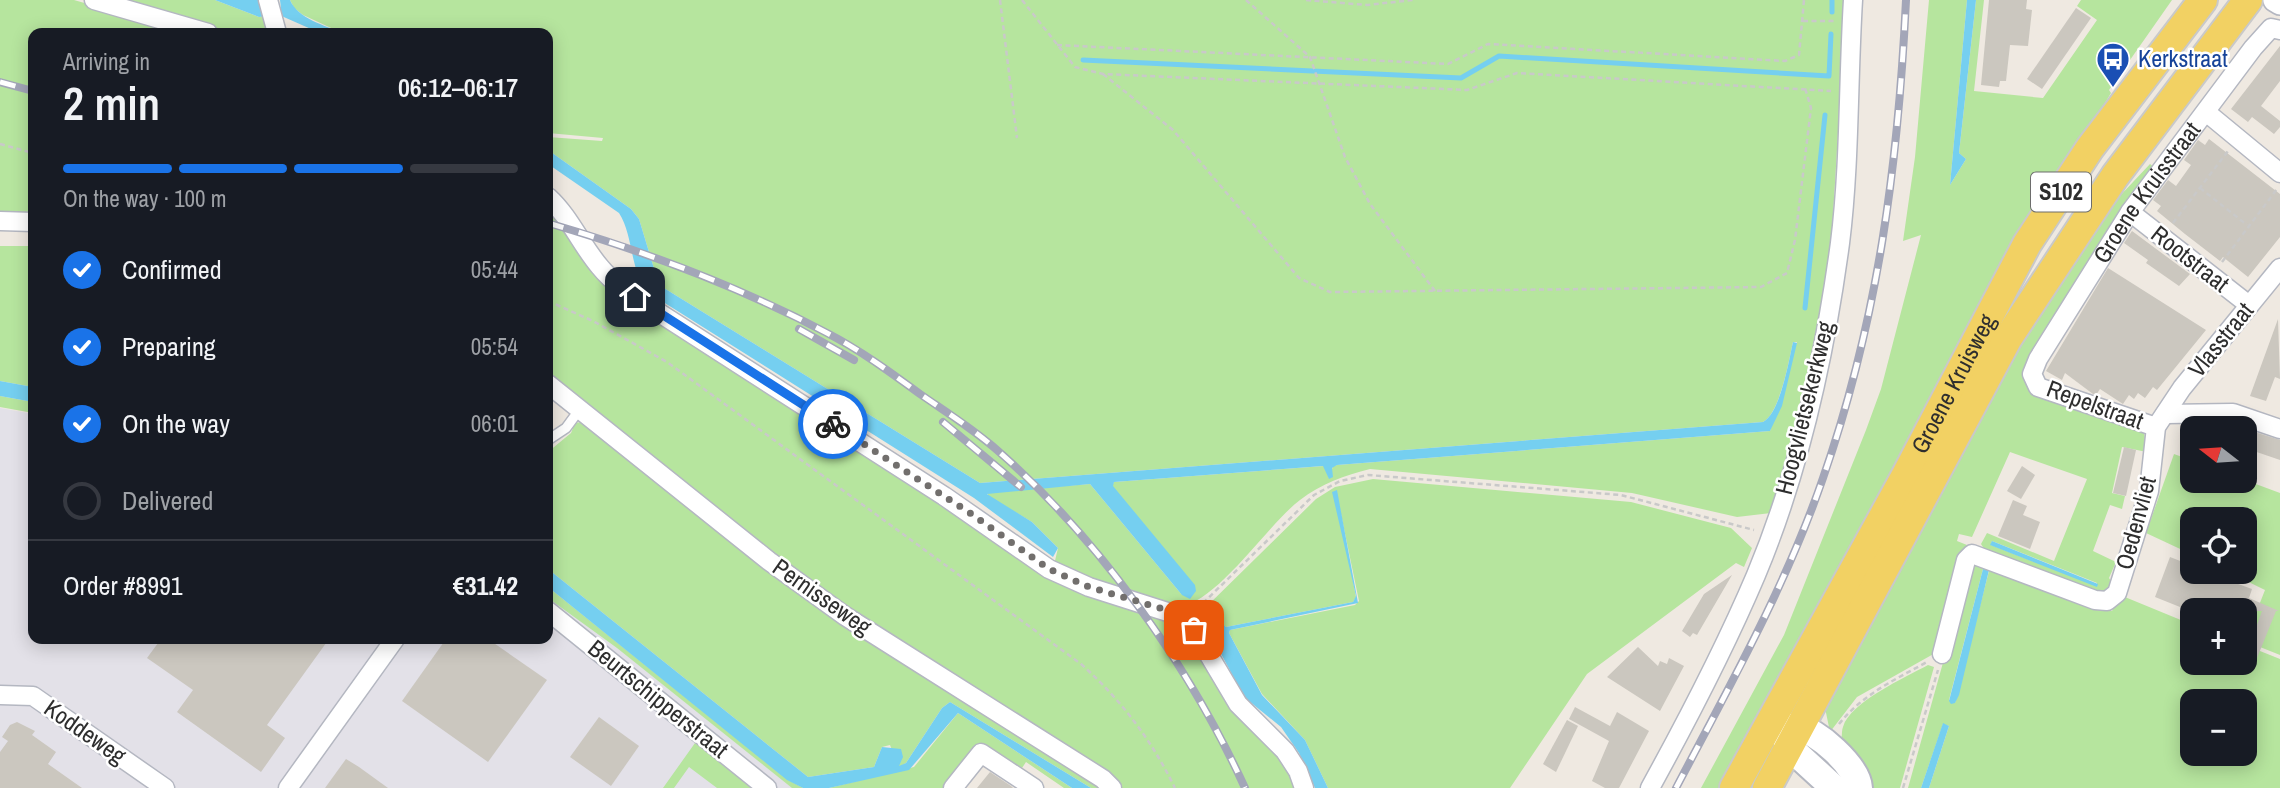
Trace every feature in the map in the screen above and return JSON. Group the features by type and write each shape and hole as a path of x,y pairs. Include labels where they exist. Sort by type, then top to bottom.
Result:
{"main road":[{"name":"Groene Kruisweg","path":"1767,788 1784,726 1906,475 2027,244 2090,148 2203,0"},
{"name":"Groene Kruisstraat","path":"2115,176 2248,0"},
{"name":"Groene Kruisweg","path":"1734,788 1784,726 2008,338 2115,176"},
{"path":"1784,726 1828,746 1851,768 1859,788"},
{"path":"1784,726 1824,780"},
{"path":"1777,788 1798,771 1824,780"}],"street":[{"path":"94,0 191,28"},
{"path":"268,0 276,28"},
{"name":"Hoogvlietsekerkweg","path":"1650,788 1734,626 1771,535 1798,450 1827,324 1840,239 1853,0"},
{"path":"2275,0 2280,3"},
{"name":"Groene Kruisstraat","path":"2032,374 2038,359 2130,212 2253,48 2271,28 2280,30"},
{"path":"2206,113 2238,138 2277,162"},
{"path":"553,203 599,266 647,305 953,501 1049,569 1089,587 1170,611 1184,620 1194,630 1238,704 1285,751 1298,771 1304,788"},
{"name":"Rootstraat","path":"2130,212 2249,305"},
{"path":"0,221 28,222"},
{"name":"Vlasstraat","path":"2160,421 2280,268"},
{"name":"Repelstraat","path":"2032,374 2038,387 2160,421 2233,413 2280,429"},
{"name":"Pernisseweg","path":"553,388 769,561 845,616 1103,779 1112,788"},
{"name":"Oedenvliet","path":"1942,654 1966,560 1972,554 2095,600 2107,601 2117,593 2149,491 2160,421"},
{"name":"Beurtschipperstraat","path":"553,615 767,788"},
{"path":"288,788 391,644"},
{"name":"Koddeweg","path":"0,695 33,696 165,788"},
{"path":"953,788 981,753 1034,788"}],"lane":[{"path":"553,437 566,428 580,409"}],"path":[{"path":"1000,0 1017,138"},
{"path":"1022,0 1075,67 1103,74 1467,90 1517,73 1805,88 1849,93"},
{"path":"1246,0 1310,57 1345,157 1370,204 1435,291"},
{"path":"1306,0 1367,5 1413,0"},
{"path":"1057,45 1448,64 1488,44 1785,61 1798,55 1804,21 1804,0"},
{"path":"1804,21 1852,19"},
{"path":"1103,74 1173,130 1299,278 1330,292 1762,287 1787,273 1795,240 1811,107 1805,88"},
{"path":"2162,237 2238,138"},
{"path":"0,144 28,152"},
{"path":"2212,276 2280,186"},
{"path":"2200,188 2248,226"},
{"path":"553,303 593,321 667,362 1081,664 1115,696 1158,754 1175,788"},
{"path":"1184,620 1314,495 1340,481 1368,475 1621,495 1771,535"},
{"path":"1828,746 1852,707 1875,691 1942,654"},
{"path":"1903,788 1942,654"}],"shaded area":[{"path":"0,408 28,413 28,644 553,644 553,591 787,779 803,788 0,788"}],"green space":[{"path":"0,0 74,0 171,28 28,28 28,217 0,216"},
{"path":"113,0 215,0 259,17 267,14 270,28 211,28"},
{"path":"290,0 1846,0 1831,249 1816,337 1775,507 1771,513 1737,517 1632,493 1370,469 1334,481 1300,500 1226,577 1194,602 1179,607 1088,581 1054,565 1058,548 1032,522 988,496 988,492 1090,484 1182,595 1112,486 1114,482 1324,466 1329,478 1333,466 1337,465 1770,431 1797,342 1793,342 1779,397 1769,417 1763,422 980,483 659,285 639,219 631,209 553,154 553,137 602,141 603,138 553,133 553,28 331,28 294,8"},
{"path":"1929,0 1967,0 1950,185 1966,159 1959,153 1976,0 1984,0 1974,91 2043,98 2097,20 2077,6 2081,0 2172,0 2109,90 2111,93 1953,359 1722,788 1701,788 1784,635 1881,389 1921,235 1903,241 1915,157"},
{"path":"2150,164 2155,168 2024,373 2026,385 2033,391 2144,432 2147,452 2122,447 2112,493 2125,496 2122,509 2110,505 2093,551 2116,562 2109,578 2113,584 2101,595 1987,553 1981,544 1987,533 2054,561 2087,479 2010,452 1972,537 1959,534 1957,541 1967,545 1937,652 1857,697 1830,732 1824,703 2005,367 2100,217","holes":["1992,541 2097,583 2097,586 1991,545"]},
{"path":"553,213 562,221 582,251 973,522 1179,624 1279,754 1298,788 1118,788 815,588 553,382"},
{"path":"0,246 28,246 28,386 0,381"},
{"path":"0,396 28,401 28,412 0,407"},
{"path":"582,422 768,564 1105,788 1091,788 950,702 942,708 906,763 899,767 890,745 882,747 874,767 808,777 553,573 553,448 571,433 575,423"},
{"path":"2174,454 2180,456 2180,494 2258,494 2258,485 2280,493 2280,655 2257,646 2257,610 2265,590 2253,584 2257,584 2257,507 2180,507 2180,549 2146,533"},
{"path":"1373,479 1631,502 1731,528 1752,548 1744,567 1736,563 1587,674 1510,788 1328,788 1305,740 1262,694 1229,633 1230,630 1355,605 1359,601 1336,490 1356,597 1353,602 1226,627 1202,611 1316,499 1335,487"},
{"path":"1979,562 2112,611 2120,595 2180,620 2180,675 2257,675 2257,650 2280,659 2280,788 1929,788 1949,726 1943,724 1921,788 1908,788 1970,566","holes":["1983,569 1989,571 1955,703 1949,700"]},
{"path":"553,591 787,779 803,788 792,788 617,648 553,602"},
{"path":"1928,665 1934,667 1900,788 1871,788 1840,742 1843,727 1856,708 1893,683"},
{"path":"958,713 1072,788 1064,788 1026,762 1022,768 982,744 949,788 829,788 914,767"},
{"path":"695,743 752,788 717,788 689,767 674,788 663,788"}],"water":[{"path":"215,0 261,0 281,8 280,0 290,0 305,17 330,28 309,28 277,14 259,17"},
{"path":"1967,0 1976,0 1959,153 1966,159 1950,185"},
{"path":"553,154 631,209 639,219 659,285 980,483 1763,422 1769,417 1779,398 1793,342 1797,343 1782,406 1770,431 1337,465 1332,468 1333,477 1329,479 1323,466 1114,482 1113,486 1195,585 1196,591 1190,599 1182,595 1090,484 987,494 1032,522 1058,548 1053,557 974,498 652,295 639,278 628,234 619,213 553,167"},
{"path":"0,381 28,386 28,401 0,396"},
{"path":"1337,490 1358,603 1230,630 1229,633 1262,695 1305,740 1328,788 1315,788 1299,753 1281,727 1244,697 1203,620 1206,616 1213,615 1226,627 1353,602 1356,596 1332,492"},
{"path":"1992,541 2098,584 2097,587 1990,545"},
{"path":"1983,569 1989,570 1959,695 1955,703 1951,704 1949,701"},
{"path":"553,573 808,777 874,767 882,747 901,749 903,757 899,766 906,763 942,708 950,702 1091,788 1072,788 958,713 909,770 829,788 803,788 787,780 553,591"},
{"path":"1943,723 1949,726 1929,788 1921,788"}],"building":[{"path":"1989,0 2027,0 2026,9 2032,10 2028,46 2010,45 2006,81 2000,81 1999,87 1981,85"},
{"path":"2076,8 2091,18 2042,89 2027,79"},
{"path":"2280,46 2280,81 2261,106 2280,121 2280,127 2274,134 2252,117 2248,122 2231,109"},
{"path":"2209,139 2280,194 2280,237 2248,277 2223,257 2220,261 2185,234 2157,211 2161,206 2153,200 2168,180 2176,186 2191,165 2184,160 2198,140 2205,145"},
{"path":"2132,231 2190,274 2179,286 2146,263 2148,260 2124,243"},
{"path":"2108,268 2206,330 2157,390 2153,387 2145,398 2138,393 2134,399 2129,395 2123,404 2100,389 2096,395 2093,394 2065,373 2062,380 2046,371"},
{"path":"2278,319 2280,379 2275,377 2266,401 2250,396"},
{"path":"2258,433 2280,440 2280,460 2258,452"},
{"path":"2124,447 2136,450 2126,496 2113,493"},
{"path":"2022,466 2035,475 2021,499 2007,491"},
{"path":"2013,500 2027,506 2023,515 2040,522 2030,549 1998,536"},
{"path":"2170,557 2180,561 2180,584 2238,584 2252,589 2249,598 2180,598 2180,607 2155,597"},
{"path":"1732,575 1697,635 1693,633 1690,637 1682,631 1704,594"},
{"path":"2257,601 2279,611 2276,611 2257,658 2257,625 2262,611 2257,611"},
{"path":"157,644 325,644 267,725 285,738 261,772 177,712 193,690 147,658"},
{"path":"442,644 495,644 547,680 488,762 402,701"},
{"path":"1638,647 1658,666 1660,661 1667,664 1669,658 1684,666 1660,711 1607,677"},
{"path":"1575,707 1610,726 1617,712 1649,731 1619,788 1605,788 1592,781 1609,741 1569,719"},
{"path":"599,717 639,746 611,786 570,757"},
{"path":"1567,720 1578,726 1556,772 1543,764"},
{"path":"17,722 35,731 32,735 56,752 48,764 82,788 0,788 0,752 8,741 2,737 10,725"},
{"path":"346,759 359,767 388,788 325,788"},
{"path":"990,772 1011,786 1013,788 977,788"}],"waterway":[{"path":"1832,0 1832,12"},
{"path":"1083,60 1461,78 1499,56 1829,76 1831,34"},
{"path":"1805,308 1825,115"}],"railway":[{"path":"1676,788 1756,636 1792,558 1842,419 1858,360 1882,242 1891,183 1906,0"},
{"path":"0,82 28,90"},
{"path":"553,225 620,245 690,271 793,316 863,354 988,442 1071,523 1138,606 1197,696 1245,788"},
{"path":"799,329 854,360"},
{"path":"943,422 1021,487"}],"way so far":[{"path":"833,424 970,513 1049,569 1089,587 1170,611 1180,616 1194,630"}],"place":[{"name":"Kerkstraat","path":"2113,89"}],"route":[{"path":"635,297 833,424"}]}
